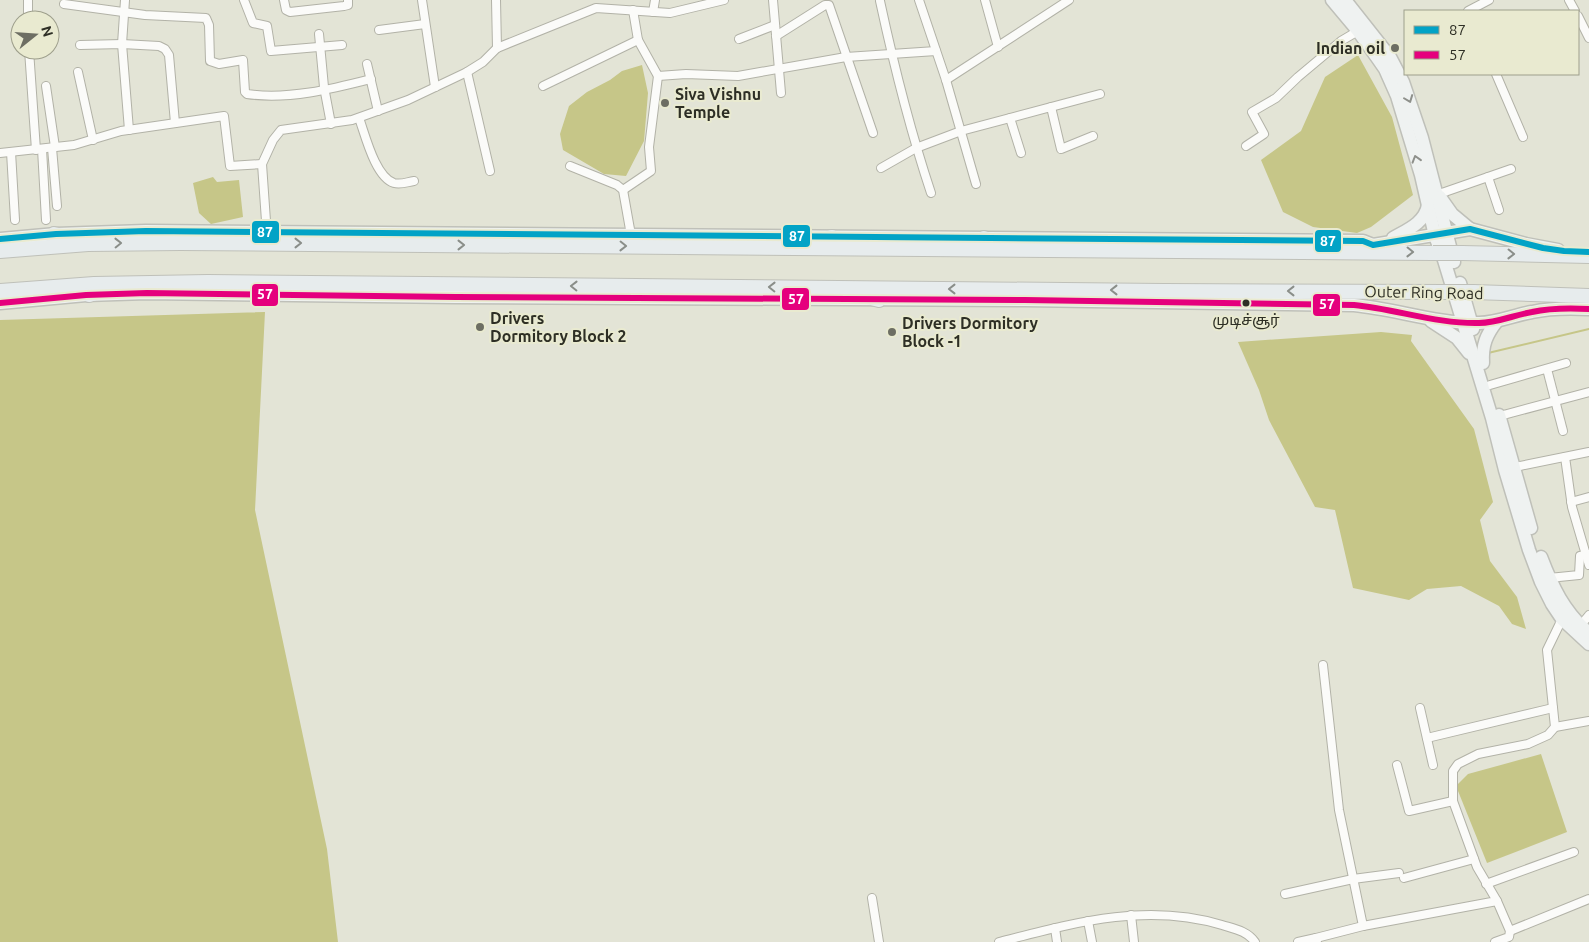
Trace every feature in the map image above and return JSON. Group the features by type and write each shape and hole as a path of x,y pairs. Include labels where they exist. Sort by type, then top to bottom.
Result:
{"highway":[{"path":"54,234 97,244"},
{"path":"794,248 832,237"},
{"path":"984,238 1021,250"},
{"path":"0,251 97,244 180,243 1462,253 1589,256"},
{"name":"Outer Ring Road","path":"0,291 130,283 208,282 1067,290 1450,296 1473,292 1589,296"},
{"path":"89,295 130,283"},
{"path":"834,288 879,300"},
{"path":"1025,300 1067,290"}],"main road":[{"path":"1332,0 1358,31 1385,69 1397,96 1428,204 1441,235 1496,417 1515,467 1529,522 1565,616"},
{"path":"1345,0 1390,57 1403,82 1411,101 1432,176 1439,194 1452,214 1470,229 1542,248 1589,252"},
{"path":"1424,318 1441,314 1452,305 1432,176"},
{"path":"1384,242 1417,224 1425,215 1428,204"},
{"path":"0,239 54,234 146,231 1363,242 1373,245 1470,229"},
{"path":"0,303 89,295 148,293 455,297 1025,300 1354,305 1373,307 1424,318 1467,323 1497,321 1542,310 1589,309"},
{"path":"1450,296 1467,323"},
{"path":"1424,318 1456,338 1479,363 1490,385 1505,470 1529,550 1541,582 1552,604 1589,644"},
{"path":"1479,363 1487,335 1497,321"},
{"path":"1565,616 1586,624"}],"street":[{"path":"125,0 122,44 129,130"},
{"path":"244,0 253,23 267,26 272,51 342,45"},
{"path":"284,0 286,10 290,12 344,6 349,2"},
{"path":"422,0 435,87"},
{"path":"496,0 498,48"},
{"path":"594,0 596,8"},
{"path":"652,12 655,0"},
{"path":"266,221 262,164 273,140 281,130 331,124 359,118 408,100 467,72 483,62 498,48 596,8 670,13 724,0"},
{"path":"773,0 781,93"},
{"path":"918,0 946,80 976,184"},
{"path":"985,0 998,47"},
{"path":"946,80 998,47 1057,4 1069,0"},
{"path":"1470,10 1489,0"},
{"path":"880,2 916,148 932,193"},
{"path":"64,4 163,17 206,18 209,24 210,62 219,64 242,60 245,92 247,94 279,94 325,90 371,79"},
{"path":"776,36 826,4 831,7 846,57 873,133"},
{"path":"623,190 631,183 651,172 649,147 658,76 638,40 634,10"},
{"path":"1579,18 1589,38"},
{"path":"379,30 425,24"},
{"path":"738,39 775,25"},
{"path":"1246,146 1264,134 1252,112 1276,98 1341,41 1358,31"},
{"path":"319,34 331,124"},
{"path":"543,86 638,40"},
{"path":"80,46 122,44 159,46 165,49 168,55 175,123"},
{"path":"658,76 686,74 738,76 846,57 936,51"},
{"path":"31,60 46,220"},
{"path":"367,64 378,111"},
{"path":"78,72 93,140"},
{"path":"467,72 490,170"},
{"path":"1496,75 1523,137"},
{"path":"46,86 54,148 57,206"},
{"path":"881,168 916,148 961,131 1100,94"},
{"path":"1051,107 1062,149 1093,136"},
{"path":"0,154 54,148 129,130 224,116 230,166 262,164"},
{"path":"359,118 372,153 384,175 394,183 400,184 414,181"},
{"path":"1010,118 1021,153"},
{"path":"11,152 15,220"},
{"path":"570,166 623,190 630,235"},
{"path":"1439,194 1511,169"},
{"path":"1488,177 1499,210"},
{"path":"1490,385 1566,363"},
{"path":"1547,368 1564,431"},
{"path":"1496,417 1589,392"},
{"path":"1515,467 1589,452"},
{"path":"1565,457 1571,502 1578,530 1588,554 1589,565"},
{"path":"1571,502 1589,497"},
{"path":"1549,578 1579,575 1580,556 1588,554"},
{"path":"1555,726 1547,650 1565,616"},
{"path":"1323,665 1338,810 1363,926"},
{"path":"1420,708 1433,765"},
{"path":"1427,738 1553,708"},
{"path":"1495,942 1509,937 1510,931 1474,859 1453,801 1454,771 1458,764 1478,754 1528,744 1548,735 1555,726 1589,720"},
{"path":"1397,765 1409,811 1453,801"},
{"path":"1486,884 1574,852"},
{"path":"1285,894 1353,879 1402,876 1474,859"},
{"path":"872,898 879,942"},
{"path":"1510,931 1589,899"},
{"path":"1298,942 1316,940 1363,926 1497,902"},
{"path":"1131,915 1134,942"},
{"path":"999,942 1088,921 1131,915 1184,916 1205,920 1250,934 1255,942"},
{"path":"1088,921 1092,942"},
{"path":"1055,928 1056,942"}],"shaded area":[{"path":"1358,55 1392,117 1413,195 1371,227 1357,233 1313,227 1283,212 1261,160 1301,131 1325,77"},
{"path":"642,65 648,93 644,141 626,176 604,174 563,150 560,134 569,106 587,92 610,80 622,71"},
{"path":"213,177 217,182 239,180 243,217 211,224 199,213 193,183"},
{"path":"265,312 255,510 327,849 338,942 0,942 0,320"},
{"path":"1381,332 1412,335 1411,341 1474,429 1493,502 1480,520 1490,561 1517,597 1526,629 1512,624 1499,606 1461,586 1427,589 1409,600 1353,588 1335,510 1315,507 1269,420 1259,390 1238,342"},
{"path":"1541,754 1567,832 1487,863 1456,786 1468,774"}],"waterway":[{"path":"1488,353 1589,329"}],"transit line":[{"name":"87","path":"0,239 56,234 146,231 1363,241 1373,245 1470,229 1543,248 1589,252"},
{"name":"57","path":"0,303 86,295 147,293 455,297 1025,300 1354,305 1463,323 1492,322 1525,313 1546,310 1567,308 1589,309"}],"place":[{"name":"Indian oil","path":"1395,48"},
{"name":"Siva Vishnu Temple","path":"665,103"},
{"name":"முடிச்சூர்","path":"1246,303"},
{"name":"Drivers Dormitory Block 2","path":"480,327"},
{"name":"Drivers Dormitory Block -1","path":"892,332"}]}
